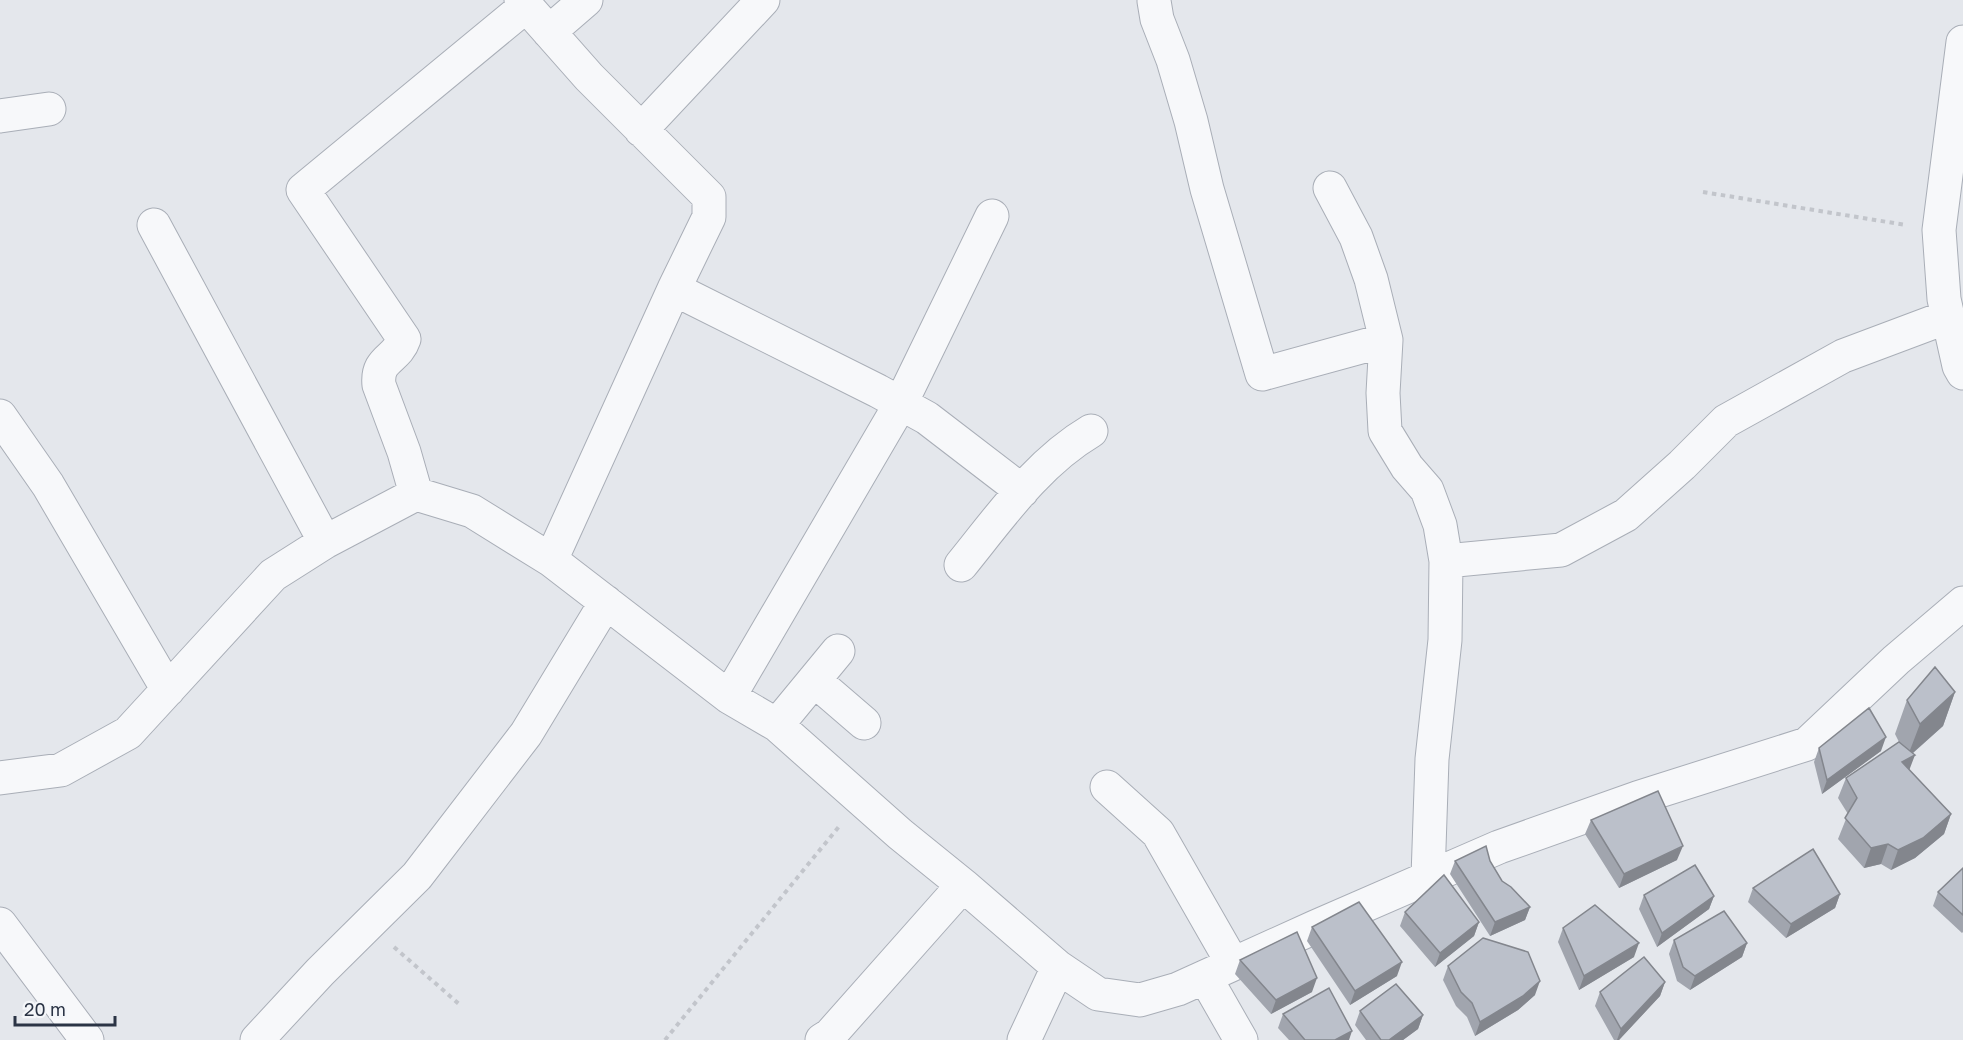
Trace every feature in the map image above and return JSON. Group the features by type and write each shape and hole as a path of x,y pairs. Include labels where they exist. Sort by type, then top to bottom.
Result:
{"street":[{"path":"549,32 586,0"},
{"path":"641,130 763,0"},
{"path":"1154,1 1157,19 1173,60 1191,121 1208,189 1262,374 1386,340"},
{"path":"416,494 404,452 379,385 378,374 382,365 402,346 404,339 303,190 524,3 589,77 709,196 710,217 674,289 551,560"},
{"path":"1963,42 1939,230 1947,317 1959,366 1963,373"},
{"path":"0,116 49,109"},
{"path":"1330,188 1356,237 1371,279 1386,340 1383,393 1385,431 1407,467 1427,490 1440,525 1446,561 1445,640 1432,759 1428,878"},
{"path":"729,697 901,403 992,216"},
{"path":"154,225 325,542"},
{"path":"674,289 927,418 1022,491"},
{"path":"1446,561 1562,550 1626,515 1682,465 1726,421 1843,356 1947,317"},
{"path":"0,416 48,485 168,690"},
{"path":"961,565 1042,469 1074,441 1091,431"},
{"path":"0,778 61,770 128,733 273,575 325,542 416,494 472,511 551,560 729,697 777,725 860,800 1058,967 1098,994 1140,1000 1178,989 1499,847 1605,809 1807,744 1896,660 1963,603"},
{"path":"257,1040 417,876 526,734 606,602"},
{"path":"777,725 838,651"},
{"path":"814,680 864,723"},
{"path":"1107,787 1158,833 1219,971 1241,1040"},
{"path":"822,1040 830,1035 963,885"},
{"path":"0,924 87,1040"},
{"path":"1024,1040 1058,967"}],"path":[{"path":"1703,192 1939,230"},
{"path":"665,1040 860,800"},
{"path":"368,924 459,1004"}],"building":[{"path":"1935,667 1955,692 1920,724 1907,700"},
{"path":"1869,708 1886,737 1827,780 1819,748"},
{"path":"1899,742 1915,755 1902,762 1951,814 1923,838 1898,850 1888,844 1871,848 1845,818 1857,798 1846,778"},
{"path":"1658,791 1683,846 1624,874 1591,820"},
{"path":"1486,846 1490,861 1502,881 1530,907 1495,922 1455,861"},
{"path":"1813,849 1840,894 1791,924 1753,888"},
{"path":"1695,865 1714,896 1662,933 1644,895"},
{"path":"1963,868 1963,915 1938,892"},
{"path":"1444,875 1479,922 1440,953 1405,912"},
{"path":"1359,902 1402,962 1355,991 1312,927"},
{"path":"1595,905 1639,943 1584,976 1563,928"},
{"path":"1724,911 1747,943 1695,976 1683,967 1674,940"},
{"path":"1297,932 1317,978 1276,1000 1240,960"},
{"path":"1483,938 1528,952 1540,981 1523,996 1480,1022 1472,1003 1461,992 1448,966"},
{"path":"1644,957 1665,982 1621,1029 1600,992"},
{"path":"1396,984 1423,1015 1389,1040 1381,1040 1360,1011"},
{"path":"1329,988 1352,1031 1335,1040 1305,1040 1283,1014"}]}
